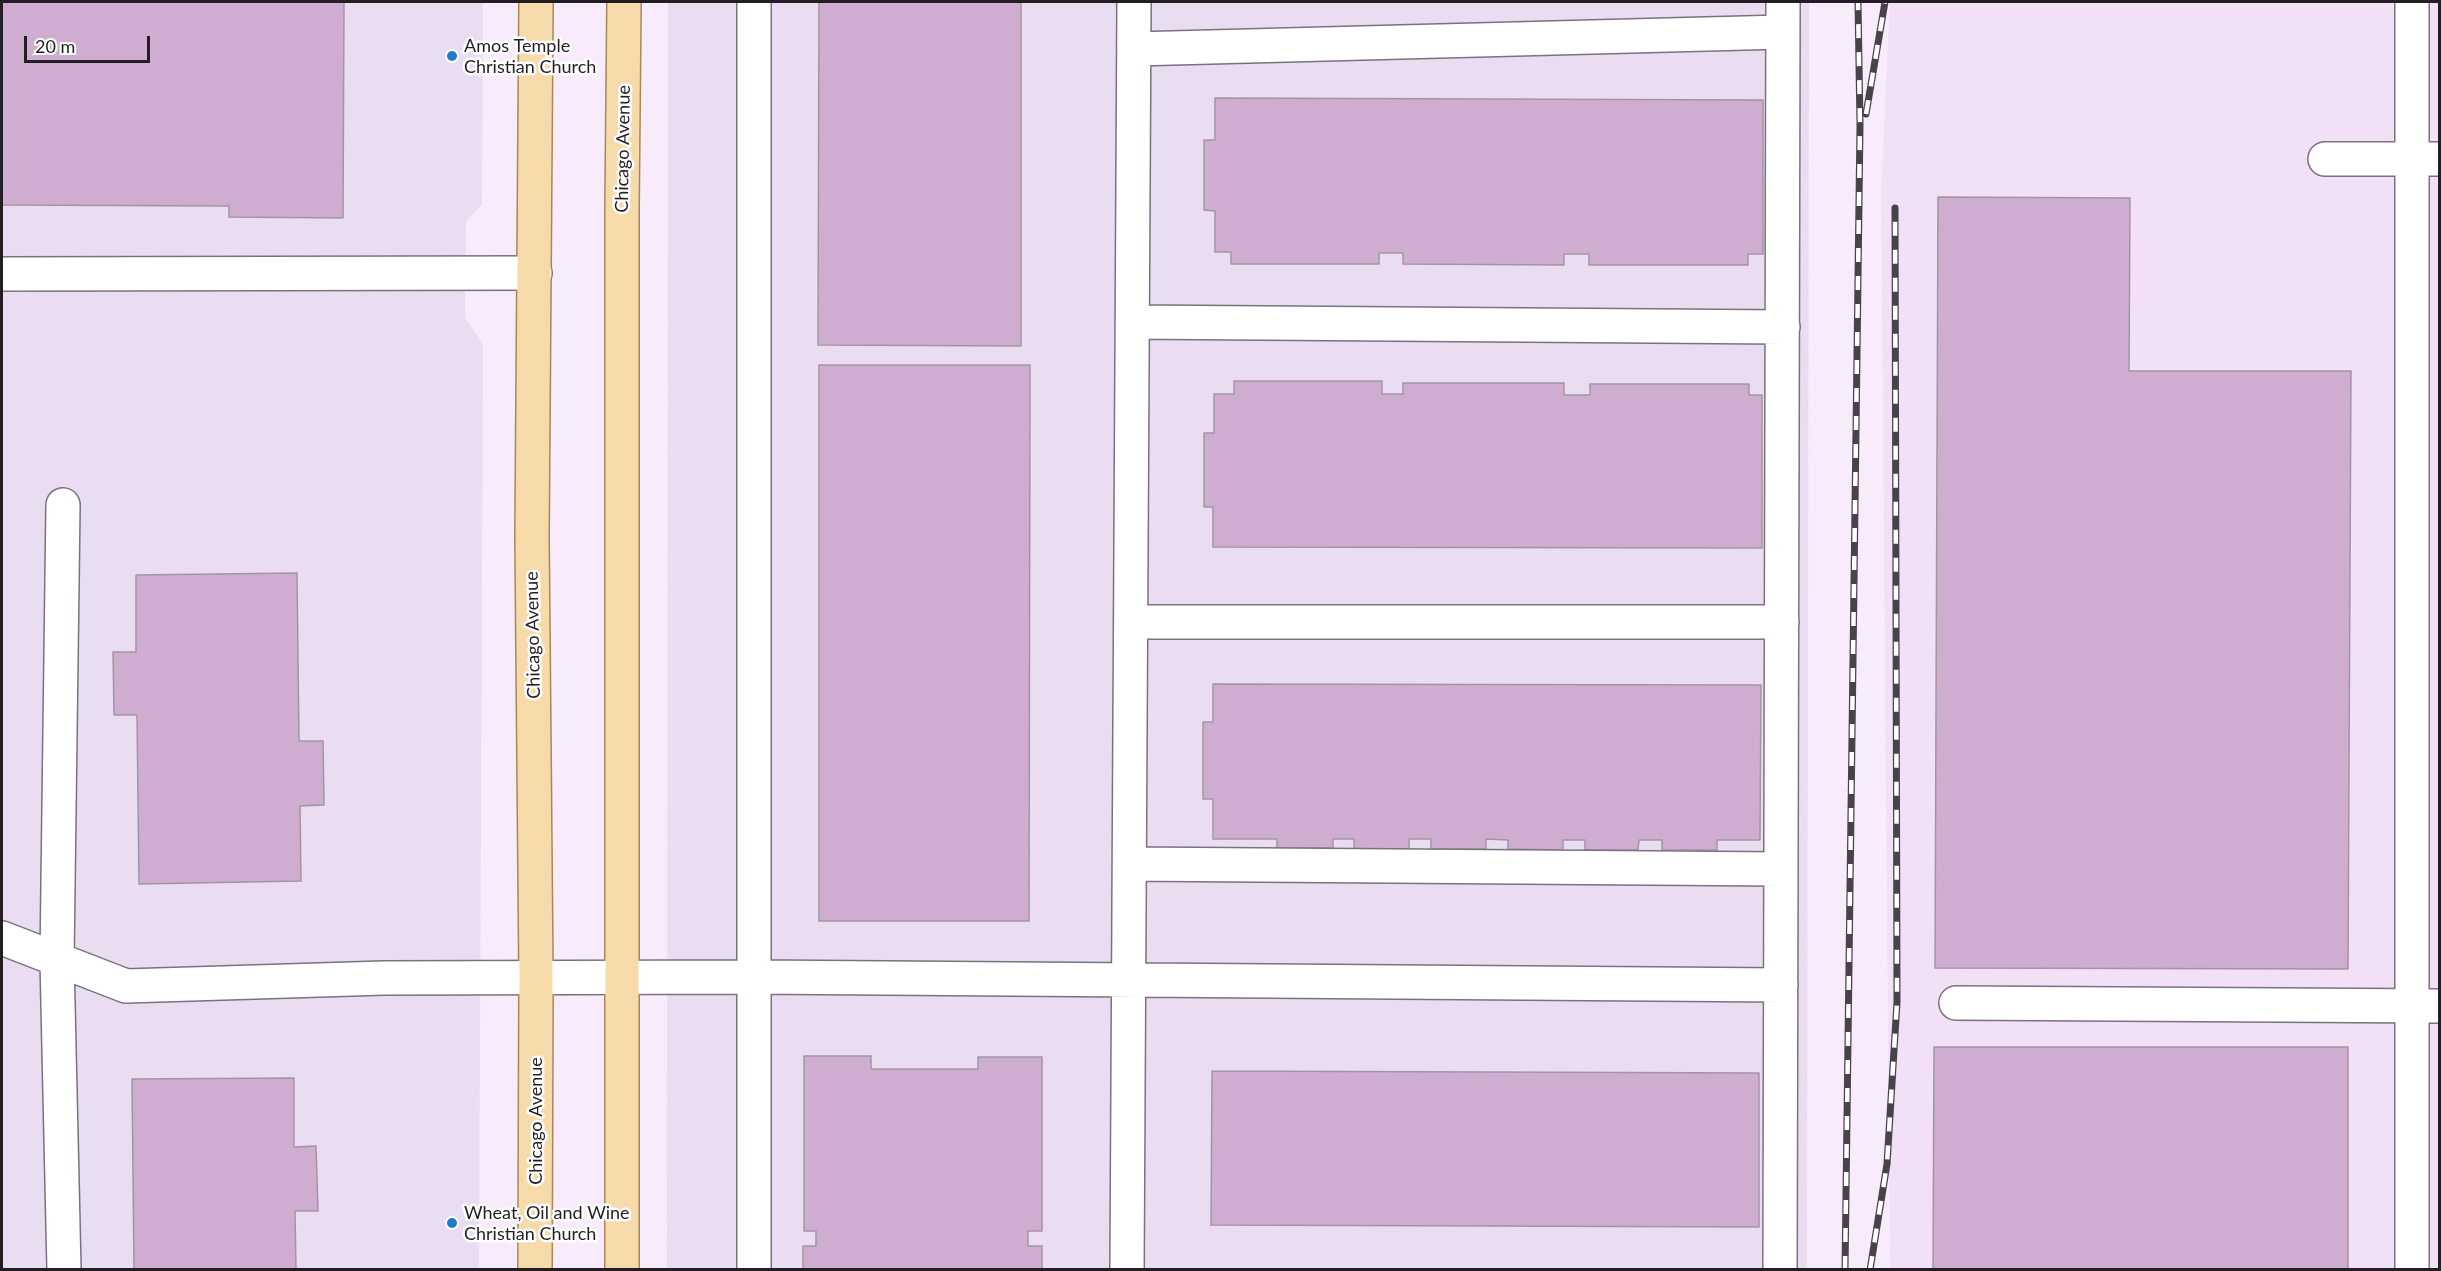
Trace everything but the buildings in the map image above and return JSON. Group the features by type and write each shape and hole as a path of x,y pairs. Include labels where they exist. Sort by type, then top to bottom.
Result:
{"main road":[{"name":"Chicago Avenue","path":"535,1269 536,978 532,537 536,2"},
{"name":"Chicago Avenue","path":"622,1269 624,2"}],"street":[{"path":"754,2 756,977 754,1269"},
{"path":"1128,1269 1134,2"},
{"path":"2412,2 2425,159 2426,1006 2412,1269"},
{"path":"1134,49 1783,17 1780,1269"},
{"path":"2325,159 2425,159"},
{"path":"2,274 535,273"},
{"path":"1133,322 1783,327"},
{"path":"63,505 57,960 64,1269"},
{"path":"1131,622 1782,622"},
{"path":"1130,864 1781,869"},
{"path":"2,938 126,986 384,978 756,977 1781,985"},
{"path":"1956,1003 2426,1006"}],"shaded area":[{"path":"2,2 483,2 482,205 466,221 465,317 483,345 479,1269 2,1270"},
{"path":"668,2 1809,2 1807,1269 667,1270"},
{"path":"1890,2 2439,2 2439,1269 1890,1269 1881,191"}],"railway":[{"path":"1845,1270 1860,125 1858,2"},
{"path":"1866,114 1885,2"},
{"path":"1870,1270 1887,1164 1897,1002 1895,208"}],"place":[{"name":"Amos Temple Christian Church","path":"452,56"},
{"name":"Wheat, Oil and Wine Christian Church","path":"452,1223"}]}
